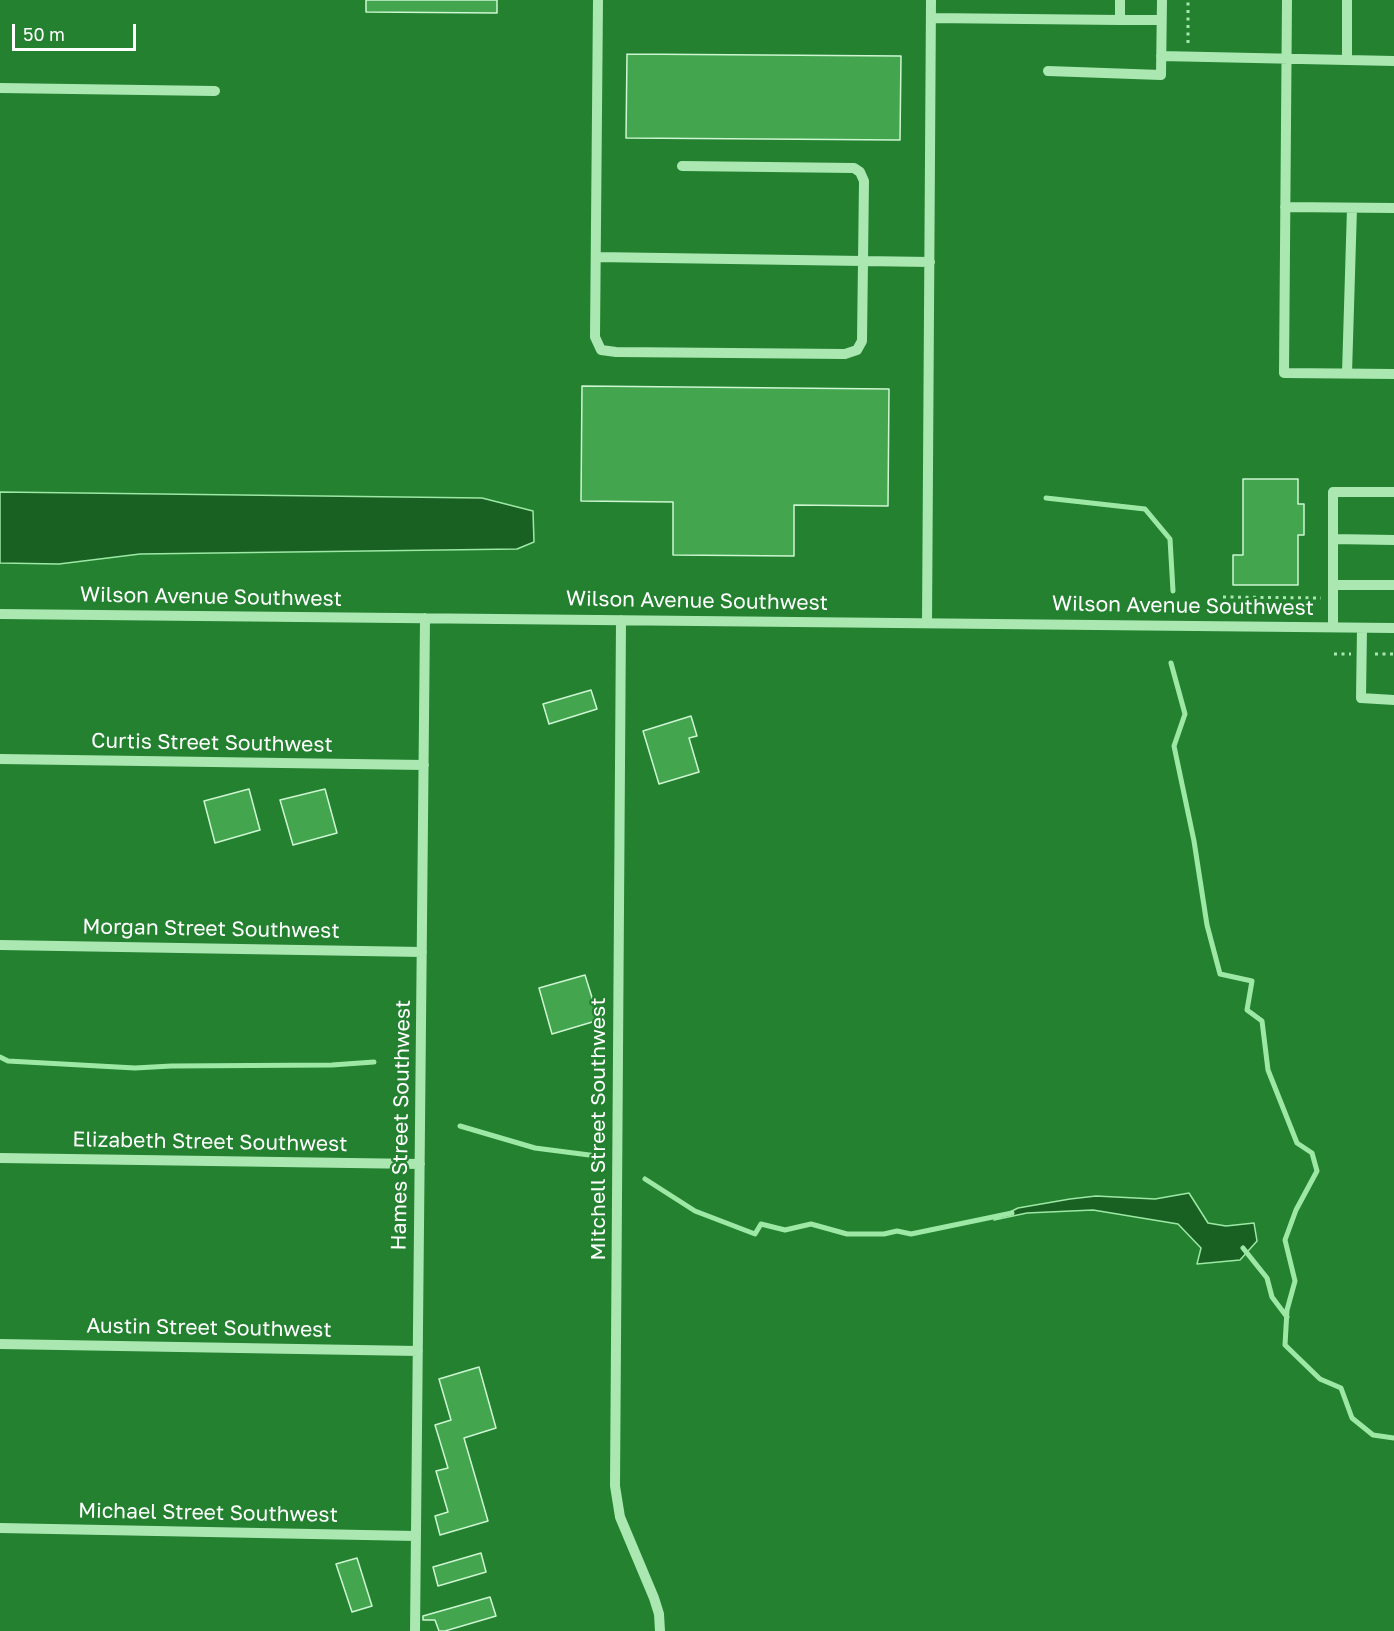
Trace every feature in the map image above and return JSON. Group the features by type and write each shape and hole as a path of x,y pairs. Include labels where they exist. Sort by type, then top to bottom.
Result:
{"street":[{"path":"598,0 595,337 601,350 845,354 857,350 862,341 864,181 860,172 854,168 682,166"},
{"path":"927,623 931,0"},
{"path":"1120,0 1120,20"},
{"path":"1048,71 1161,75 1162,0"},
{"path":"1287,0 1284,373 1394,374"},
{"path":"1347,0 1347,60"},
{"path":"931,18 1161,20"},
{"path":"1161,56 1394,61"},
{"path":"0,88 215,91"},
{"path":"1285,207 1394,208"},
{"path":"1347,373 1352,208"},
{"path":"596,257 930,262"},
{"path":"1333,627 1333,492 1394,492"},
{"path":"1333,539 1394,540"},
{"path":"1333,585 1394,585"},
{"name":"Wilson Avenue Southwest","path":"0,614 1394,628"},
{"name":"Hames Street Southwest","path":"415,1631 425,618"},
{"name":"Mitchell Street Southwest","path":"621,620 615,1486 622,1523 654,1598 660,1631"},
{"path":"1362,628 1360,698 1394,700"},
{"name":"Curtis Street Southwest","path":"0,759 424,765"},
{"name":"Morgan Street Southwest","path":"0,945 422,952"},
{"name":"Elizabeth Street Southwest","path":"0,1158 420,1164"},
{"name":"Austin Street Southwest","path":"0,1344 418,1351"},
{"name":"Michael Street Southwest","path":"0,1528 416,1536"}],"path":[{"path":"1187,56 1188,0"},
{"path":"1223,597 1333,598"}],"shaded area":[{"path":"0,492 482,498 533,511 534,542 517,549 140,554 59,564 0,563"},
{"path":"1189,1193 1208,1223 1226,1226 1254,1223 1257,1241 1240,1260 1197,1264 1201,1248 1178,1224 1093,1210 1027,1213 994,1220 1018,1208 1070,1199 1096,1196 1155,1199"}],"building":[{"path":"366,0 497,0 497,13 366,12"},
{"path":"627,54 901,56 900,140 626,138"},
{"path":"582,386 889,389 888,506 794,505 794,556 673,555 673,502 581,501"},
{"path":"1243,479 1298,479 1298,504 1304,504 1304,535 1298,535 1298,585 1233,585 1233,555 1243,555"},
{"path":"591,690 597,709 549,724 543,704"},
{"path":"691,716 697,736 689,738 699,772 659,784 643,731"},
{"path":"249,789 260,830 215,843 204,801"},
{"path":"325,789 337,833 293,845 280,800"},
{"path":"585,975 599,1020 552,1034 539,988"},
{"path":"479,1367 496,1428 464,1438 488,1521 440,1535 435,1516 448,1512 436,1471 448,1468 435,1425 451,1420 439,1379"},
{"path":"481,1553 486,1572 438,1586 433,1567"},
{"path":"357,1558 372,1606 352,1612 336,1564"},
{"path":"490,1597 496,1616 445,1631 439,1631 435,1620 423,1620 423,1616"}],"waterway":[{"path":"1046,498 1145,509 1170,539 1173,591"},
{"path":"1171,663 1185,714 1174,746 1194,841 1207,925 1220,974 1252,981 1247,1010 1262,1021 1268,1070 1297,1143 1312,1153 1317,1171 1296,1210 1285,1240 1295,1281 1287,1310 1285,1345 1320,1379 1341,1388 1352,1418 1373,1435 1394,1438"},
{"path":"0,1057 8,1061 135,1068 332,1065 374,1062"},
{"path":"460,1126 535,1148 597,1156"},
{"path":"645,1179 695,1211 755,1234 761,1224 785,1230 811,1224 847,1234 884,1234 897,1231 911,1234 1012,1213"},
{"path":"1243,1248 1267,1278 1272,1297 1287,1317"}]}
